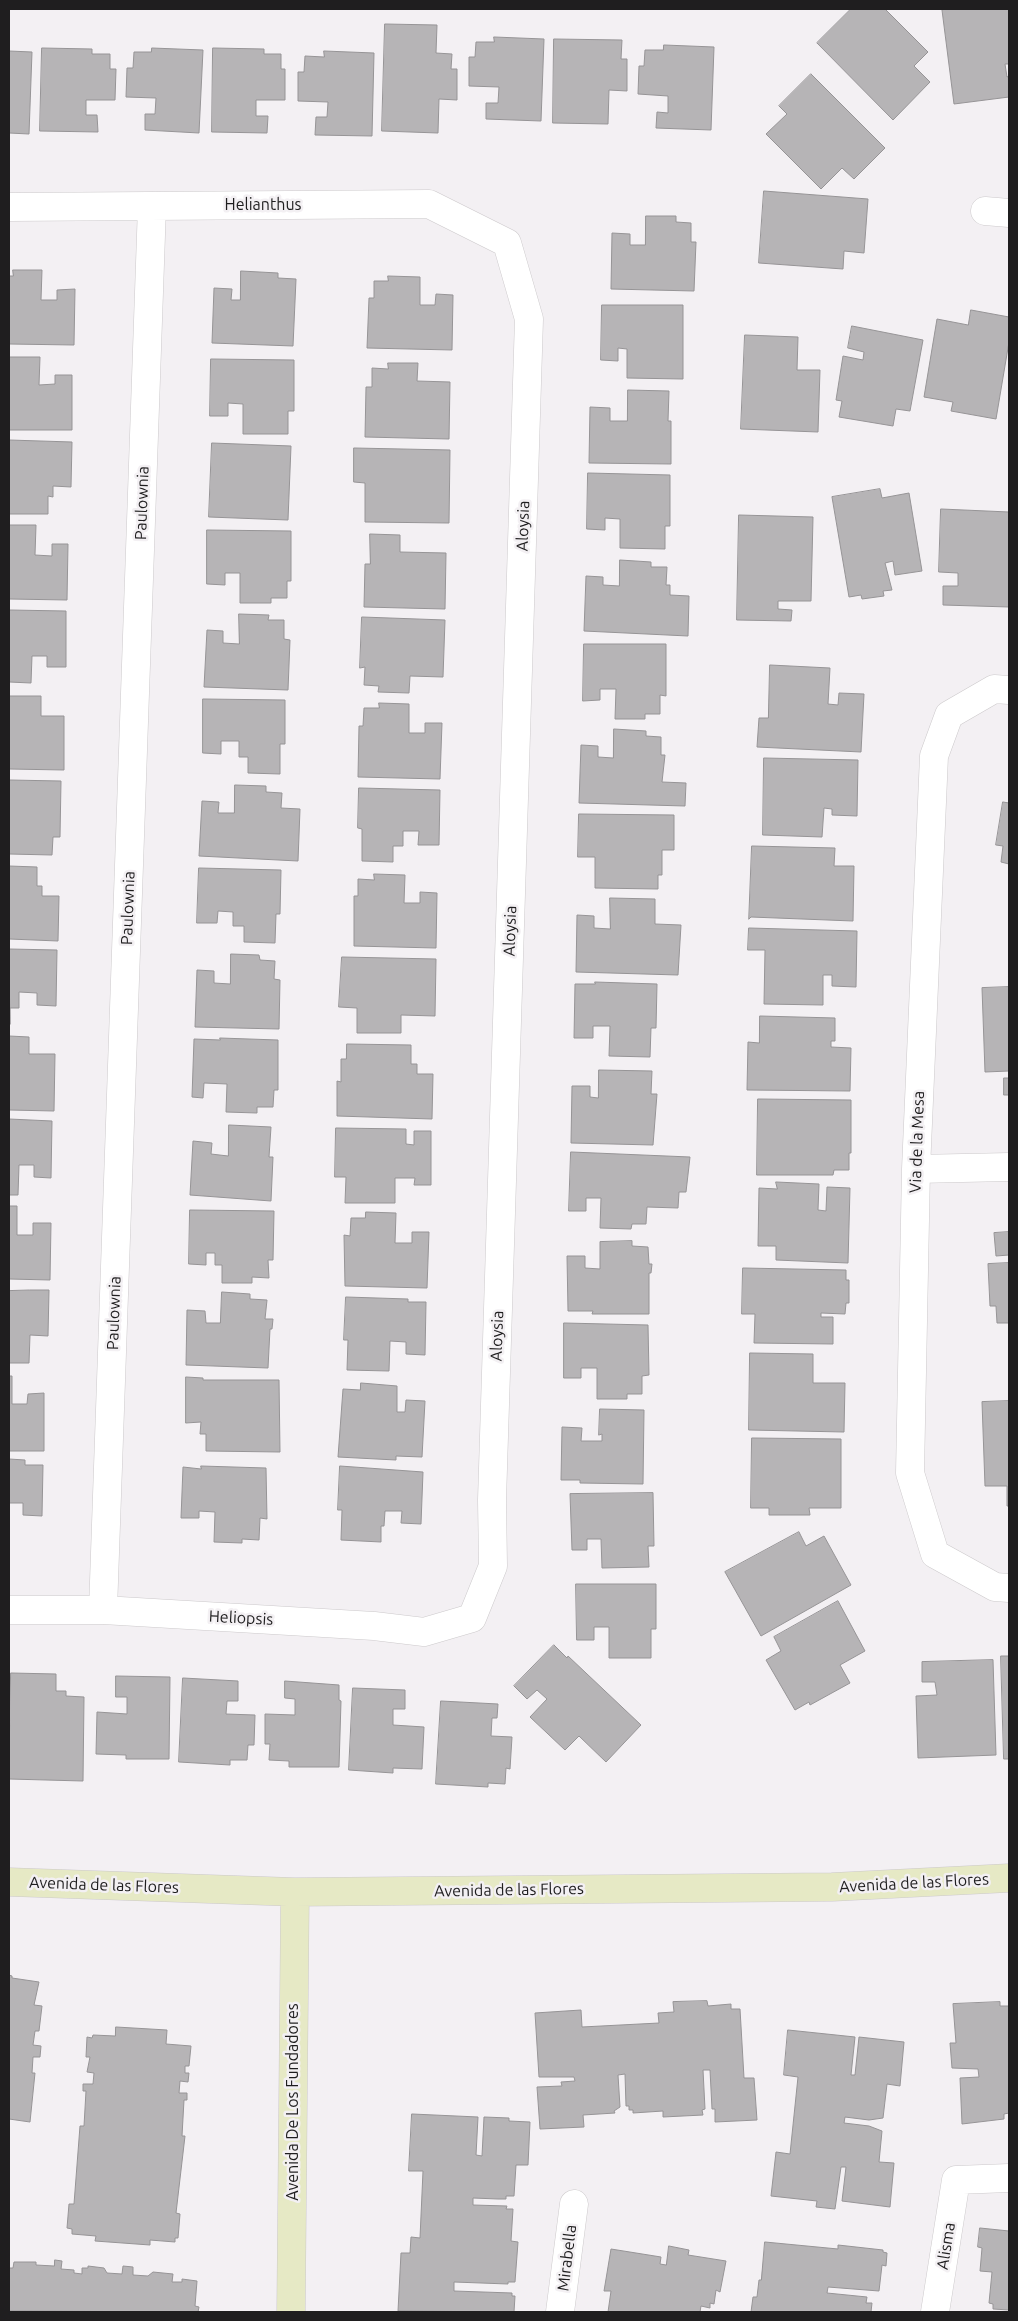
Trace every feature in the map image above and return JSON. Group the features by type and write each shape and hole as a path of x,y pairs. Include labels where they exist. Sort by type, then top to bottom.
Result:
{"main road":[{"name":"Avenida de las Flores","path":"9,1882 295,1892 832,1887 1009,1878"},
{"name":"Avenida De Los Fundadores","path":"291,2312 295,1892"}],"street":[{"name":"Helianthus","path":"9,207 428,204 507,243"},
{"name":"Paulownia","path":"104,1610 152,206"},
{"name":"Aloysia","path":"472,1618 493,1566 492,1500 529,319 507,243"},
{"name":"Via de la Mesa","path":"1009,690 994,689 949,716 934,756 916,1169 910,1473 936,1554 995,1587 1009,1588"},
{"path":"916,1169 1009,1167"},
{"name":"Heliopsis","path":"9,1610 104,1610 374,1626 424,1632 472,1618"},
{"name":"Alisma","path":"936,2312 956,2180 1009,2178"},
{"name":"Mirabella","path":"560,2312 574,2204"}],"building":[{"path":"851,9 885,9 928,52 914,66 930,82 893,120 817,43"},
{"path":"1009,9 1009,64 1005,64 1007,77 1009,76 1009,97 954,104 942,10"},
{"path":"385,24 437,25 436,53 452,54 451,69 457,69 457,100 439,99 438,133 382,131"},
{"path":"494,37 544,39 541,121 486,119 486,103 498,103 499,87 469,86 469,57 475,57 476,42 494,42"},
{"path":"554,39 622,40 621,59 627,59 627,91 609,90 608,124 553,123"},
{"path":"664,45 714,47 711,130 656,128 657,112 668,113 668,96 638,94 639,66 644,66 645,50 663,50"},
{"path":"42,48 92,49 92,54 110,54 110,69 116,69 115,100 86,100 86,115 97,115 98,132 40,131"},
{"path":"152,48 203,50 199,133 145,130 145,114 155,114 156,98 126,97 127,68 133,68 134,52 151,52"},
{"path":"213,48 264,49 264,54 281,54 281,69 285,69 285,100 256,100 256,116 268,116 267,133 212,132"},
{"path":"9,51 32,52 29,134 9,133"},
{"path":"324,51 374,53 372,136 315,135 316,117 327,117 328,102 298,101 298,72 304,72 305,56 324,57"},
{"path":"811,74 885,148 854,179 842,168 821,189 766,134 787,114 779,106"},
{"path":"764,191 868,199 864,253 844,251 843,269 759,263"},
{"path":"646,216 676,216 676,222 691,223 691,242 696,242 694,291 611,289 612,233 630,234 630,245 645,245"},
{"path":"13,270 42,270 41,300 57,300 57,290 75,289 74,345 9,344 9,276 13,276"},
{"path":"241,271 278,273 278,278 296,279 293,346 212,343 214,288 232,289 231,300 240,300"},
{"path":"388,276 420,277 420,305 435,305 436,294 453,295 452,350 367,348 369,298 374,298 374,281 388,281"},
{"path":"602,305 683,305 683,379 627,378 627,349 618,348 618,361 601,360"},
{"path":"971,310 1009,317 1009,342 996,419 951,411 953,402 924,397 937,319 968,325"},
{"path":"852,326 923,340 910,411 896,409 893,426 839,417 842,401 836,400 843,356 863,360 864,352 848,348"},
{"path":"745,335 798,337 797,370 820,370 818,432 741,429"},
{"path":"9,357 40,357 39,385 55,384 55,375 72,375 72,430 9,430"},
{"path":"211,359 294,360 294,411 288,411 288,434 243,434 243,404 228,403 228,416 210,416"},
{"path":"388,363 418,363 417,381 450,382 449,439 365,437 366,387 372,387 372,368 388,369"},
{"path":"628,390 669,391 668,421 671,421 671,464 589,463 590,407 610,408 610,421 627,421"},
{"path":"9,440 72,442 71,487 53,486 53,497 48,496 48,514 9,514"},
{"path":"212,443 291,446 288,520 209,517"},
{"path":"354,448 450,450 449,523 365,522 365,483 354,482"},
{"path":"588,473 670,475 670,526 665,526 665,549 620,548 620,519 605,518 605,530 587,529"},
{"path":"880,489 882,498 909,493 922,571 895,575 893,561 885,563 892,590 883,591 884,596 862,599 861,595 849,597 832,497"},
{"path":"941,509 1009,512 1009,607 943,605 943,586 958,586 958,573 939,572"},
{"path":"739,515 813,517 811,601 778,601 778,609 792,610 791,621 737,620"},
{"path":"9,525 36,525 35,555 52,556 52,544 68,544 67,600 9,599"},
{"path":"207,530 291,531 291,581 287,581 287,598 271,598 271,603 240,603 240,573 225,573 225,585 207,584"},
{"path":"370,534 400,535 400,552 446,553 445,609 364,607 365,564 370,564"},
{"path":"620,560 651,562 651,567 667,567 666,585 670,585 670,595 689,596 688,636 584,631 586,576 603,577 603,585 619,586"},
{"path":"9,610 66,611 66,667 47,667 47,656 32,656 31,683 9,682"},
{"path":"239,614 269,615 268,620 284,620 284,639 290,640 288,690 204,687 207,630 223,631 223,643 239,644"},
{"path":"362,617 445,620 443,677 410,676 409,693 378,692 379,686 364,685 365,667 360,668"},
{"path":"584,644 666,644 666,696 660,695 660,714 645,714 645,719 615,719 616,689 600,689 600,700 583,701"},
{"path":"770,665 830,668 828,704 838,705 839,693 864,694 861,752 757,747 759,718 768,718"},
{"path":"9,696 41,696 41,716 64,716 64,770 9,769"},
{"path":"203,699 285,700 285,744 280,744 280,774 248,773 248,757 239,757 239,741 221,741 221,754 203,753"},
{"path":"379,703 409,704 409,733 425,733 425,723 442,723 440,779 358,777 359,726 363,726 364,708 379,708"},
{"path":"614,729 646,731 646,736 661,737 661,755 665,755 662,782 686,783 685,806 579,803 581,745 598,746 598,757 613,758"},
{"path":"764,758 858,760 857,816 832,815 832,809 824,808 822,837 763,835"},
{"path":"9,780 61,781 60,837 53,837 52,855 9,854"},
{"path":"235,785 266,786 266,792 282,793 281,808 300,809 298,861 199,856 202,801 219,802 218,813 234,813"},
{"path":"359,788 440,790 439,845 418,845 419,831 403,831 403,846 393,846 393,862 362,861 362,829 358,828"},
{"path":"1003,802 1009,803 1009,864 1001,862 1003,846 996,845"},
{"path":"579,814 674,815 674,850 662,850 662,875 658,875 658,889 595,888 595,857 578,857"},
{"path":"752,846 835,848 834,866 854,866 853,921 751,917 749,919"},
{"path":"9,866 37,867 37,886 42,886 42,896 59,896 58,941 9,939"},
{"path":"199,868 281,870 280,914 276,914 275,943 244,942 244,926 233,926 233,912 218,911 217,923 197,923"},
{"path":"374,874 405,875 404,903 420,903 420,892 437,893 436,948 354,946 354,896 358,896 358,879 374,880"},
{"path":"610,898 655,899 655,924 681,925 678,975 576,972 577,915 594,916 594,928 610,929"},
{"path":"749,928 857,931 856,987 832,986 832,975 823,975 823,1005 764,1004 765,950 748,950"},
{"path":"9,949 57,950 56,1006 37,1005 37,993 19,992 19,1008 10,1008 10,1024"},
{"path":"231,954 259,955 260,960 275,961 274,979 280,980 279,1029 195,1027 197,970 214,971 214,983 230,984"},
{"path":"342,957 436,959 435,1016 401,1015 401,1033 357,1033 357,1008 339,1007"},
{"path":"595,982 657,984 656,1028 651,1028 650,1057 609,1056 610,1026 593,1026 593,1038 574,1038 575,984 595,984"},
{"path":"1009,987 1009,1071 985,1072 982,988"},
{"path":"760,1016 835,1018 835,1041 831,1041 831,1047 851,1048 850,1091 747,1090 748,1042 759,1043"},
{"path":"9,1036 29,1037 29,1054 55,1054 54,1111 9,1110"},
{"path":"220,1038 278,1040 278,1090 274,1090 273,1107 257,1107 257,1113 226,1112 227,1084 204,1083 203,1098 192,1097 194,1039 220,1040"},
{"path":"347,1044 411,1045 411,1064 417,1064 417,1074 433,1074 432,1119 337,1116 337,1081 341,1082 341,1059 346,1059"},
{"path":"599,1070 652,1071 651,1094 657,1094 653,1145 571,1143 572,1086 590,1086 590,1097 598,1098"},
{"path":"1004,1078 1009,1078 1009,1095 1004,1095"},
{"path":"758,1099 851,1100 851,1153 849,1153 849,1170 834,1170 833,1175 757,1175"},
{"path":"9,1119 52,1121 51,1178 34,1177 34,1165 19,1165 18,1195 9,1195"},
{"path":"229,1125 271,1127 269,1157 273,1157 271,1201 190,1195 193,1141 212,1143 211,1154 228,1156"},
{"path":"336,1128 406,1129 406,1144 414,1145 414,1131 431,1131 431,1185 414,1185 415,1178 395,1178 395,1203 345,1203 346,1177 335,1177"},
{"path":"571,1152 690,1157 686,1192 679,1192 678,1208 647,1207 646,1224 632,1224 631,1229 600,1228 601,1198 586,1198 586,1211 569,1211"},
{"path":"776,1182 819,1184 818,1210 826,1211 827,1187 850,1188 848,1263 776,1260 776,1246 758,1246 759,1188 777,1189"},
{"path":"9,1206 17,1206 17,1235 33,1235 33,1223 51,1223 50,1280 9,1279"},
{"path":"190,1210 274,1211 273,1260 268,1260 269,1278 252,1277 252,1283 222,1283 222,1265 215,1265 215,1253 206,1253 206,1265 189,1264"},
{"path":"366,1212 396,1213 395,1243 412,1243 412,1232 429,1232 427,1288 345,1286 344,1235 350,1236 351,1218 365,1218"},
{"path":"1009,1232 1009,1255 996,1256 994,1233"},
{"path":"632,1241 632,1246 648,1247 649,1264 652,1264 651,1273 649,1273 649,1314 592,1314 593,1311 568,1311 567,1256 585,1256 585,1268 600,1269 600,1242"},
{"path":"1009,1263 1009,1323 997,1323 996,1306 990,1306 988,1264"},
{"path":"743,1268 846,1270 846,1280 849,1280 849,1303 846,1303 845,1314 821,1313 821,1317 833,1317 833,1344 754,1343 755,1314 742,1314"},
{"path":"49,1290 48,1336 30,1335 29,1363 9,1363 9,1291"},
{"path":"222,1292 250,1294 250,1299 267,1300 265,1319 273,1319 272,1329 270,1329 268,1368 186,1365 187,1310 205,1311 206,1323 220,1323"},
{"path":"346,1297 408,1299 408,1302 426,1302 425,1355 406,1354 406,1342 390,1341 389,1371 347,1370 348,1340 344,1340"},
{"path":"564,1323 648,1325 649,1375 642,1376 642,1394 627,1394 627,1399 597,1399 597,1368 581,1368 581,1378 564,1378"},
{"path":"750,1353 813,1354 813,1383 845,1383 844,1432 749,1430"},
{"path":"9,1376 12,1376 12,1404 27,1404 28,1394 44,1393 44,1451 9,1451"},
{"path":"186,1377 203,1378 203,1380 279,1380 280,1452 206,1451 206,1434 200,1434 201,1422 186,1423"},
{"path":"361,1383 397,1386 397,1412 405,1412 406,1400 425,1401 422,1457 396,1456 396,1460 338,1457 343,1389 360,1390"},
{"path":"1009,1401 1009,1506 1007,1506 1007,1486 985,1486 982,1402"},
{"path":"600,1409 644,1410 643,1484 580,1483 580,1480 561,1480 562,1427 582,1428 581,1441 602,1441 602,1434 599,1435"},
{"path":"752,1438 841,1439 841,1508 809,1508 810,1515 769,1515 769,1508 751,1508"},
{"path":"9,1459 25,1460 25,1465 43,1465 42,1516 23,1515 23,1503 9,1503"},
{"path":"201,1466 266,1468 267,1519 260,1518 259,1540 242,1539 242,1543 214,1542 215,1512 199,1511 199,1518 181,1518 183,1467 201,1469"},
{"path":"340,1466 423,1472 421,1524 401,1523 402,1511 385,1511 384,1526 381,1526 381,1542 341,1540 342,1510 338,1510"},
{"path":"653,1493 654,1546 648,1546 649,1567 602,1568 601,1539 587,1539 587,1550 572,1550 570,1494"},
{"path":"799,1532 806,1546 824,1536 851,1585 761,1636 725,1572"},
{"path":"576,1584 656,1584 656,1629 651,1629 651,1658 609,1658 609,1627 594,1627 594,1640 577,1640"},
{"path":"838,1601 865,1651 840,1665 850,1683 810,1705 809,1702 795,1710 766,1660 781,1651 774,1637"},
{"path":"554,1645 641,1725 606,1762 579,1736 565,1750 530,1717 547,1699 537,1690 527,1699 514,1686"},
{"path":"1001,1656 1009,1656 1009,1759 1004,1759"},
{"path":"993,1660 996,1755 918,1758 916,1696 937,1695 935,1682 922,1682 922,1662"},
{"path":"11,1673 56,1674 56,1691 66,1691 66,1696 84,1697 83,1781 9,1779"},
{"path":"116,1676 170,1677 169,1759 126,1759 126,1755 96,1754 97,1712 127,1714 127,1697 116,1697"},
{"path":"183,1678 238,1681 238,1701 227,1701 226,1714 255,1715 254,1745 248,1745 247,1760 230,1760 230,1765 179,1762"},
{"path":"285,1681 339,1685 339,1700 341,1701 339,1767 289,1767 289,1761 269,1760 270,1744 265,1744 265,1714 295,1715 295,1699 285,1698"},
{"path":"353,1688 405,1690 405,1709 393,1709 393,1725 424,1727 422,1769 393,1768 393,1773 349,1770"},
{"path":"441,1701 498,1704 497,1718 492,1718 491,1736 512,1737 510,1769 506,1768 505,1784 488,1783 488,1787 436,1784"},
{"path":"9,1975 12,1978 39,1982 34,2005 42,2006 39,2031 35,2031 33,2045 41,2046 40,2057 33,2057 32,2073 35,2073 30,2122 9,2119"},
{"path":"707,2001 708,2006 731,2004 731,2009 740,2009 744,2078 754,2078 757,2120 715,2122 715,2109 712,2109 710,2070 703,2070 705,2109 702,2110 703,2115 663,2117 663,2111 633,2113 633,2110 629,2110 629,2106 626,2106 625,2074 618,2075 620,2107 614,2111 615,2113 583,2115 584,2127 540,2129 537,2087 562,2086 561,2082 575,2081 574,2077 539,2077 535,2013 581,2010 582,2027 659,2023 658,2013 674,2012 673,2002"},
{"path":"1000,2002 1000,2006 1009,2006 1009,2113 1004,2114 1004,2119 962,2124 960,2078 979,2077 978,2069 952,2068 950,2043 956,2043 953,2004"},
{"path":"116,2027 167,2030 166,2044 191,2046 189,2066 185,2066 185,2073 189,2073 188,2082 180,2081 179,2093 187,2093 187,2100 184,2100 182,2136 185,2136 176,2213 180,2214 178,2238 175,2238 175,2242 150,2240 150,2245 95,2241 96,2236 72,2234 72,2229 67,2228 69,2204 74,2204 80,2126 84,2126 86,2091 83,2091 83,2084 93,2084 94,2073 87,2072 90,2057 86,2057 87,2037 92,2038 93,2035 115,2036"},
{"path":"788,2030 855,2037 851,2075 855,2075 859,2037 904,2042 900,2086 887,2084 883,2118 869,2120 845,2117 844,2123 869,2126 882,2131 879,2162 894,2163 890,2207 842,2201 846,2167 841,2167 835,2209 816,2207 817,2201 771,2196 776,2152 790,2154 798,2077 784,2075"},
{"path":"412,2114 478,2117 476,2155 482,2156 484,2117 509,2118 509,2121 530,2122 528,2165 516,2165 514,2196 506,2196 506,2199 473,2198 473,2205 507,2206 506,2209 513,2209 511,2241 518,2242 515,2282 508,2282 508,2284 454,2282 454,2291 512,2293 512,2296 515,2296 514,2312 398,2311 401,2253 410,2253 411,2237 420,2238 423,2171 409,2171"},
{"path":"980,2228 1009,2231 1009,2310 993,2309 993,2304 989,2303 992,2272 980,2271 982,2248 978,2247"},
{"path":"765,2242 838,2249 838,2245 883,2250 883,2252 887,2253 886,2266 882,2265 879,2291 828,2287 827,2293 867,2297 866,2303 872,2303 871,2312 751,2312 753,2297 757,2297 759,2280 761,2280"},
{"path":"669,2246 689,2250 688,2255 726,2261 720,2292 716,2290 714,2304 710,2303 710,2308 701,2306 700,2312 608,2312 611,2291 604,2291 611,2249 661,2257 660,2264 666,2265"},
{"path":"55,2260 62,2261 61,2269 74,2270 74,2273 82,2274 82,2268 88,2268 88,2266 104,2268 107,2273 122,2274 123,2266 133,2267 133,2275 148,2276 153,2272 173,2274 172,2282 182,2282 182,2279 197,2281 195,2306 199,2307 198,2312 9,2311 9,2268 13,2268 14,2262 36,2262 36,2265 54,2266"}]}
